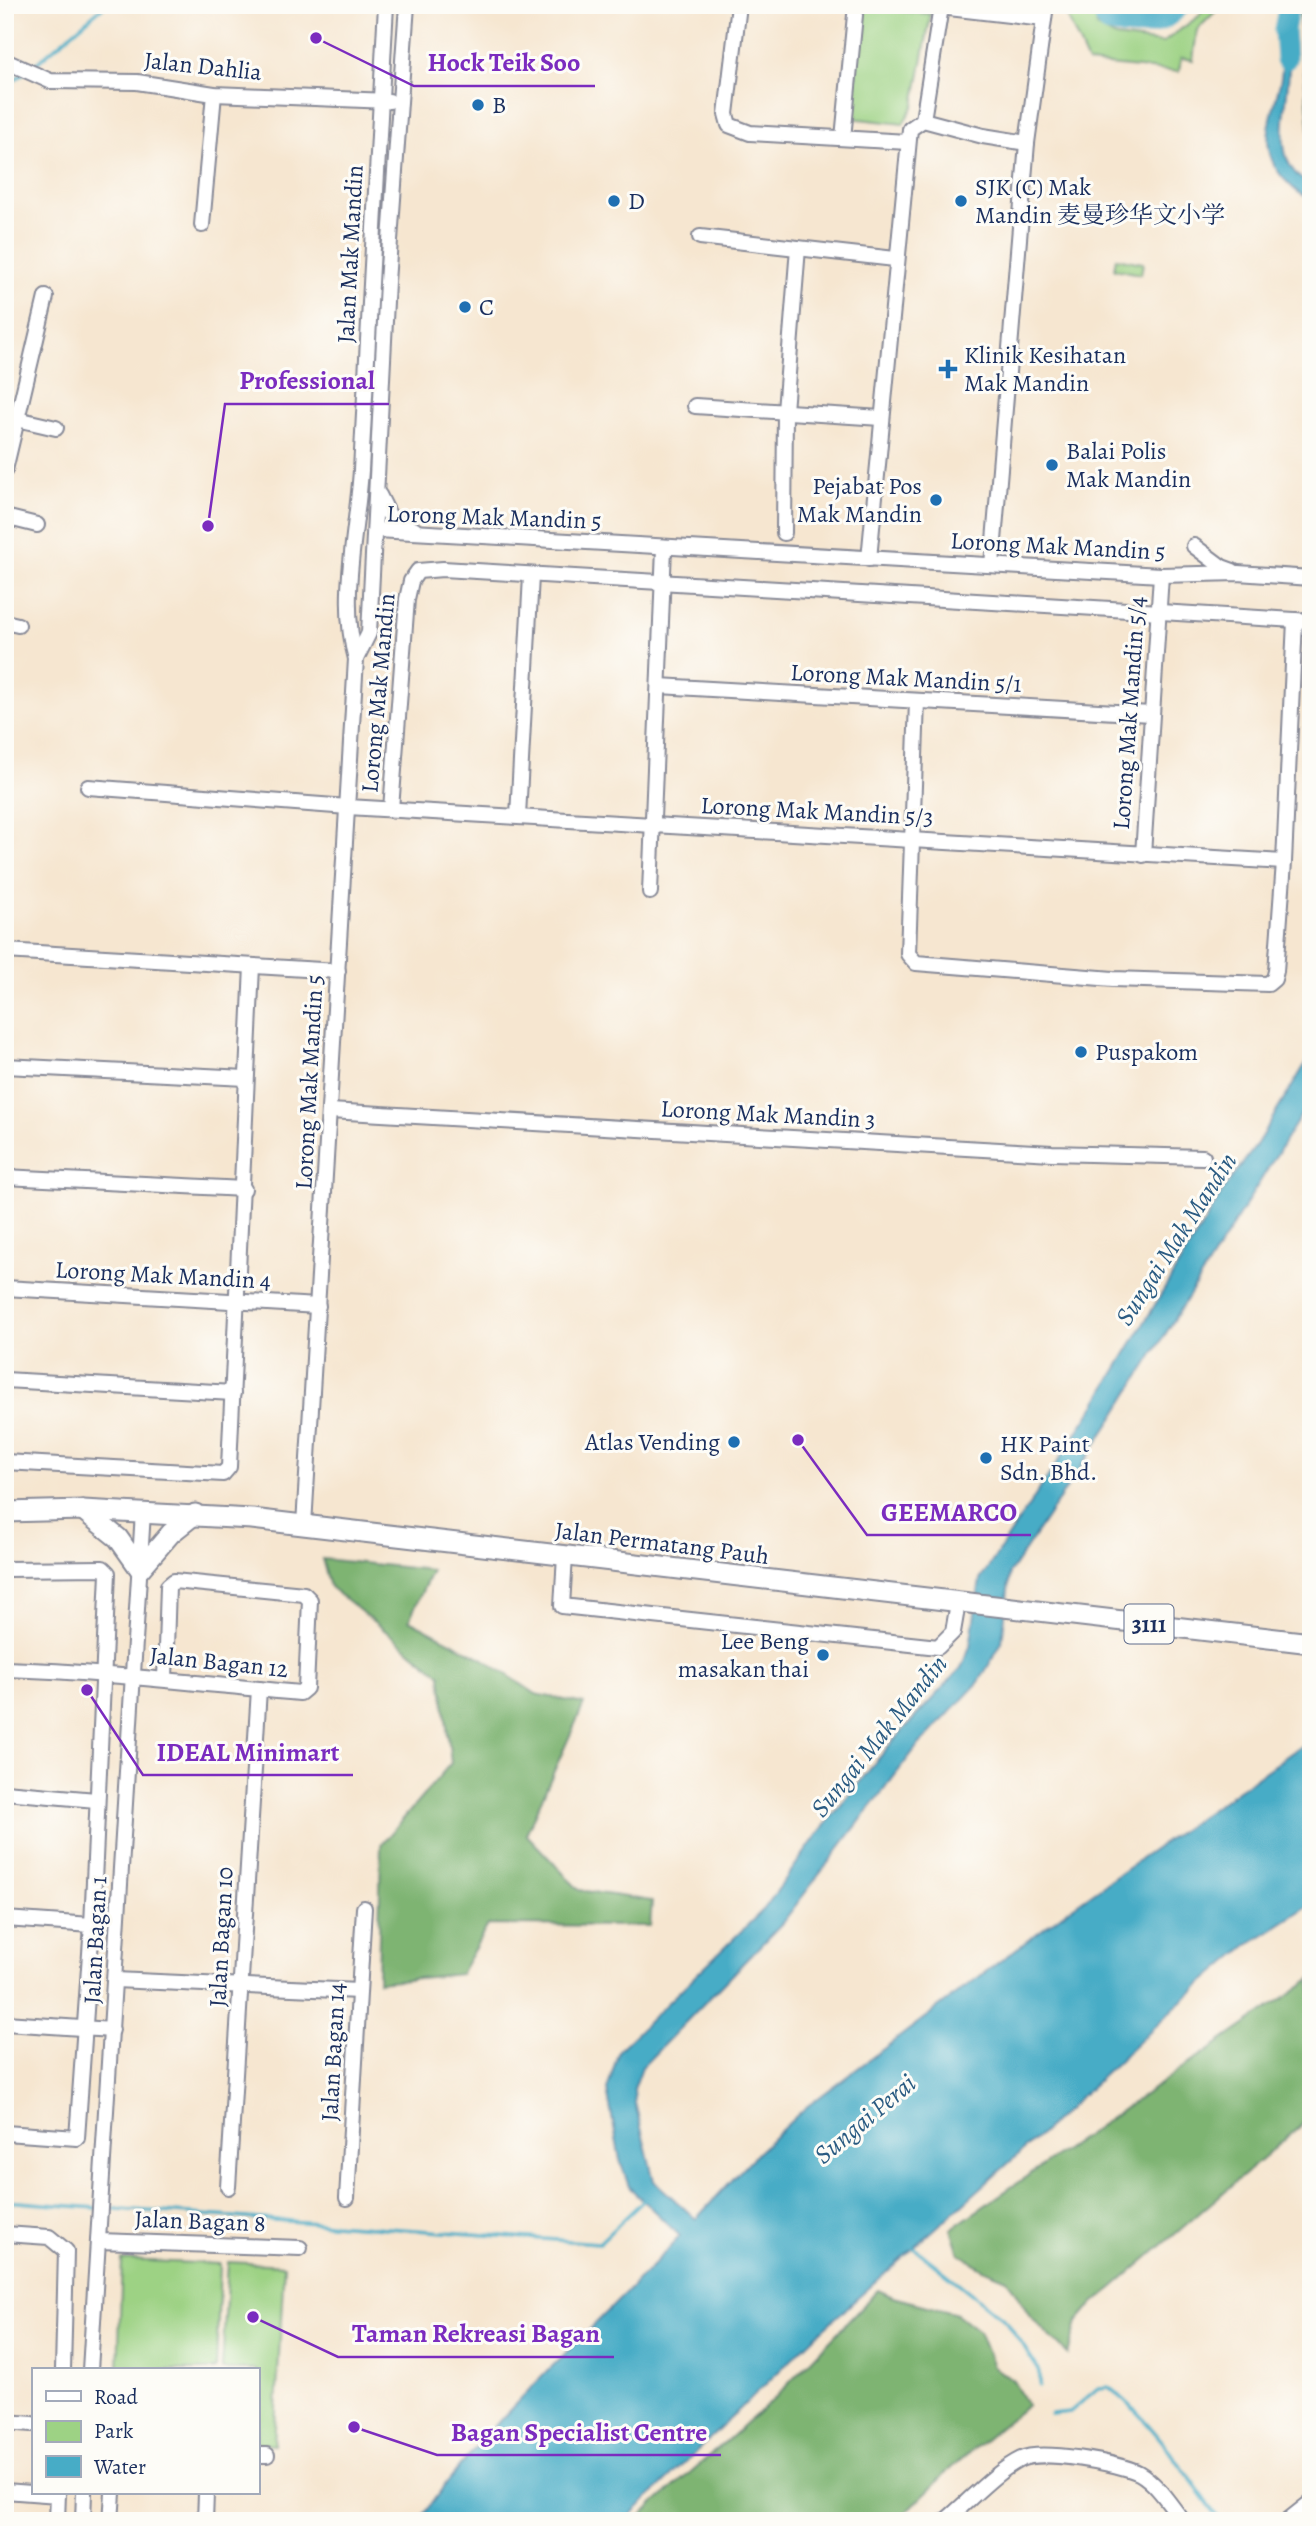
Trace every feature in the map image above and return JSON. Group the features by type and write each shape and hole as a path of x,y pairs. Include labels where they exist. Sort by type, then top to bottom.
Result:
{"main road":[{"name":"Jalan Permatang Pauh","path":"5,1512 83,1510 195,1514 1311,1643"},
{"path":"83,1510 118,1538 140,1569 164,1540 195,1514"}],"street":[{"name":"Jalan Mak Mandin","path":"356,659 349,634 352,563 359,492 387,5"},
{"name":"Jalan Mak Mandin","path":"377,530 387,282 407,5"},
{"path":"739,5 726,114 729,125 750,133 908,142"},
{"path":"843,138 856,5"},
{"path":"923,5 1045,12 1027,144 992,565"},
{"path":"869,559 908,142 910,129 923,120 941,8"},
{"name":"Jalan Dahlia","path":"8,63 39,79 137,82 214,94 400,101"},
{"path":"380,132 374,117 355,100 379,83 383,75"},
{"path":"202,225 214,94"},
{"path":"923,120 1027,144"},
{"path":"700,237 895,259"},
{"path":"784,533 785,411 798,248"},
{"path":"5,470 46,297"},
{"path":"695,406 881,418"},
{"path":"17,419 56,428"},
{"path":"377,490 390,517 401,525 434,535"},
{"path":"352,563 365,539 377,530 362,510 359,492"},
{"path":"5,517 37,525"},
{"name":"Lorong Mak Mandin 5","path":"304,1525 356,659 369,633 377,530 1161,575 1238,573 1311,578"},
{"path":"374,564 388,543 398,538 434,535"},
{"path":"1194,545 1222,567 1238,573"},
{"path":"650,892 664,548"},
{"name":"Lorong Mak Mandin","path":"391,809 411,581 418,571 430,569 531,576"},
{"name":"Lorong Mak Mandin 5/4","path":"1143,855 1161,575"},
{"path":"517,817 531,576 663,581 1311,621"},
{"path":"917,701 908,954 916,963 1113,979 1268,985 1274,979 1276,971 1295,620"},
{"name":"Lorong Mak Mandin 5/1","path":"659,686 1151,714"},
{"path":"88,787 348,807"},
{"name":"Lorong Mak Mandin 5/3","path":"348,807 1284,862"},
{"path":"5,951 338,971"},
{"path":"5,1462 223,1474 229,1467 244,1189 252,966"},
{"path":"5,1066 246,1078"},
{"name":"Lorong Mak Mandin 3","path":"330,1111 1052,1153 1203,1157"},
{"path":"5,1177 244,1189"},
{"name":"Lorong Mak Mandin 4","path":"5,1289 318,1306"},
{"path":"5,1380 233,1392"},
{"name":"Jalan Bagan 1","path":"90,2368 143,1512"},
{"path":"565,1556 562,1606 938,1647 953,1632 967,1604"},
{"name":"Jalan Bagan 1","path":"5,1569 103,1568 108,1573 92,1925 77,2138 5,2133"},
{"name":"Jalan Bagan 12","path":"133,1675 164,1679 300,1693 306,1688 310,1600 304,1594 174,1581 167,1586 164,1679"},
{"path":"5,1669 133,1675"},
{"name":"Jalan Bagan 10","path":"228,2187 258,1689"},
{"path":"5,1792 96,1800"},
{"name":"Jalan Bagan 14","path":"347,2198 364,1908"},
{"path":"5,1919 92,1925"},
{"path":"115,1980 359,1991"},
{"path":"5,2022 112,2030"},
{"path":"5,2234 48,2237 56,2240 66,2251 63,2368"},
{"name":"Jalan Bagan 8","path":"99,2235 300,2248"},
{"path":"5,2422 32,2424"},
{"path":"946,2521 1014,2464 1030,2456 1110,2465 1140,2474 1183,2521"},
{"path":"5,2491 32,2493"},
{"path":"57,2521 58,2494"},
{"path":"83,2521 84,2494"},
{"path":"111,2521 113,2494"},
{"path":"205,2521 206,2494"},
{"path":"1287,2521 1311,2502"}],"green space":[{"path":"1062,5 1095,5 1097,27 1116,37 1162,43 1199,16 1205,5 1222,5 1197,30 1193,60 1181,58 1179,72 1088,63"},
{"path":"1112,5 1166,5 1138,20 1114,14"},
{"path":"1299,5 1311,5 1311,147"},
{"path":"863,7 931,14 914,105 903,124 851,118"},
{"path":"1116,258 1143,263 1141,274 1114,269"},
{"path":"322,1559 432,1570 409,1620 482,1658 536,1694 584,1704 526,1834 579,1890 652,1901 650,1926 488,1925 460,1974 378,1982 381,1845 451,1763 441,1675 330,1587"},
{"path":"1311,1979 1311,2117 1088,2309 1077,2322 1068,2354 1030,2316 1007,2279 983,2269 959,2253 951,2229"},
{"path":"122,2260 220,2264 216,2368 118,2368"},
{"path":"228,2262 284,2265 274,2445 259,2444 259,2368 222,2368"},
{"path":"878,2290 893,2297 957,2314 979,2331 993,2366 1013,2381 1027,2405 951,2468 897,2521 635,2521 773,2400"}],"water":[{"path":"1284,30 1289,50 1284,116 1286,157 1295,173 1311,185 1311,197 1296,191 1271,159 1268,133 1281,78"},
{"name":"Sungai Perai","path":"1311,1055 1311,1099 1114,1417 1010,1573 1002,1642 979,1682 916,1748 782,1923 642,2067 634,2089 635,2103 654,2181 696,2219 758,2152 805,2108 1068,1910 1311,1739 1311,1904 1249,1944 1175,2007 1040,2135 814,2337 625,2521 419,2521 478,2444 680,2236 629,2187 620,2160 607,2090 619,2050 764,1909 820,1831 892,1742 961,1668 970,1646 980,1580 1095,1405 1226,1186 1255,1147"}],"waterway":[{"path":"32,67 105,5"},
{"name":"Sungai Mak Mandin","path":"1100,5 1107,22 1128,26 1155,23 1180,5"},
{"name":"Sungai Mak Mandin","path":"1286,59 1284,30 1289,5"},
{"path":"5,86 23,74"},
{"path":"105,2208 599,2243 645,2199"},
{"path":"5,2201 97,2208"},
{"path":"913,2247 1007,2322 1039,2370 1039,2386"},
{"path":"1051,2414 1070,2412 1098,2388 1108,2387 1154,2431 1221,2521"}],"place":[{"name":"Hock Teik Soo","path":"316,38"},
{"name":"B","path":"478,105"},
{"name":"D","path":"614,201"},
{"name":"SJK (C) Mak Mandin 麦曼珍华文小学","path":"961,201"},
{"name":"C","path":"465,307"},
{"name":"Klinik Kesihatan Mak Mandin","path":"948,369"},
{"name":"Balai Polis Mak Mandin","path":"1052,465"},
{"name":"Pejabat Pos Mak Mandin","path":"936,500"},
{"name":"Professional","path":"208,526"},
{"name":"Puspakom","path":"1081,1052"},
{"name":"GEEMARCO","path":"798,1440"},
{"name":"Atlas Vending","path":"734,1442"},
{"name":"HK Paint Sdn. Bhd.","path":"986,1458"},
{"name":"Lee Beng masakan thai","path":"823,1655"},
{"name":"IDEAL Minimart","path":"87,1690"},
{"name":"Taman Rekreasi Bagan","path":"253,2317"},
{"name":"Bagan Specialist Centre","path":"354,2427"}]}
